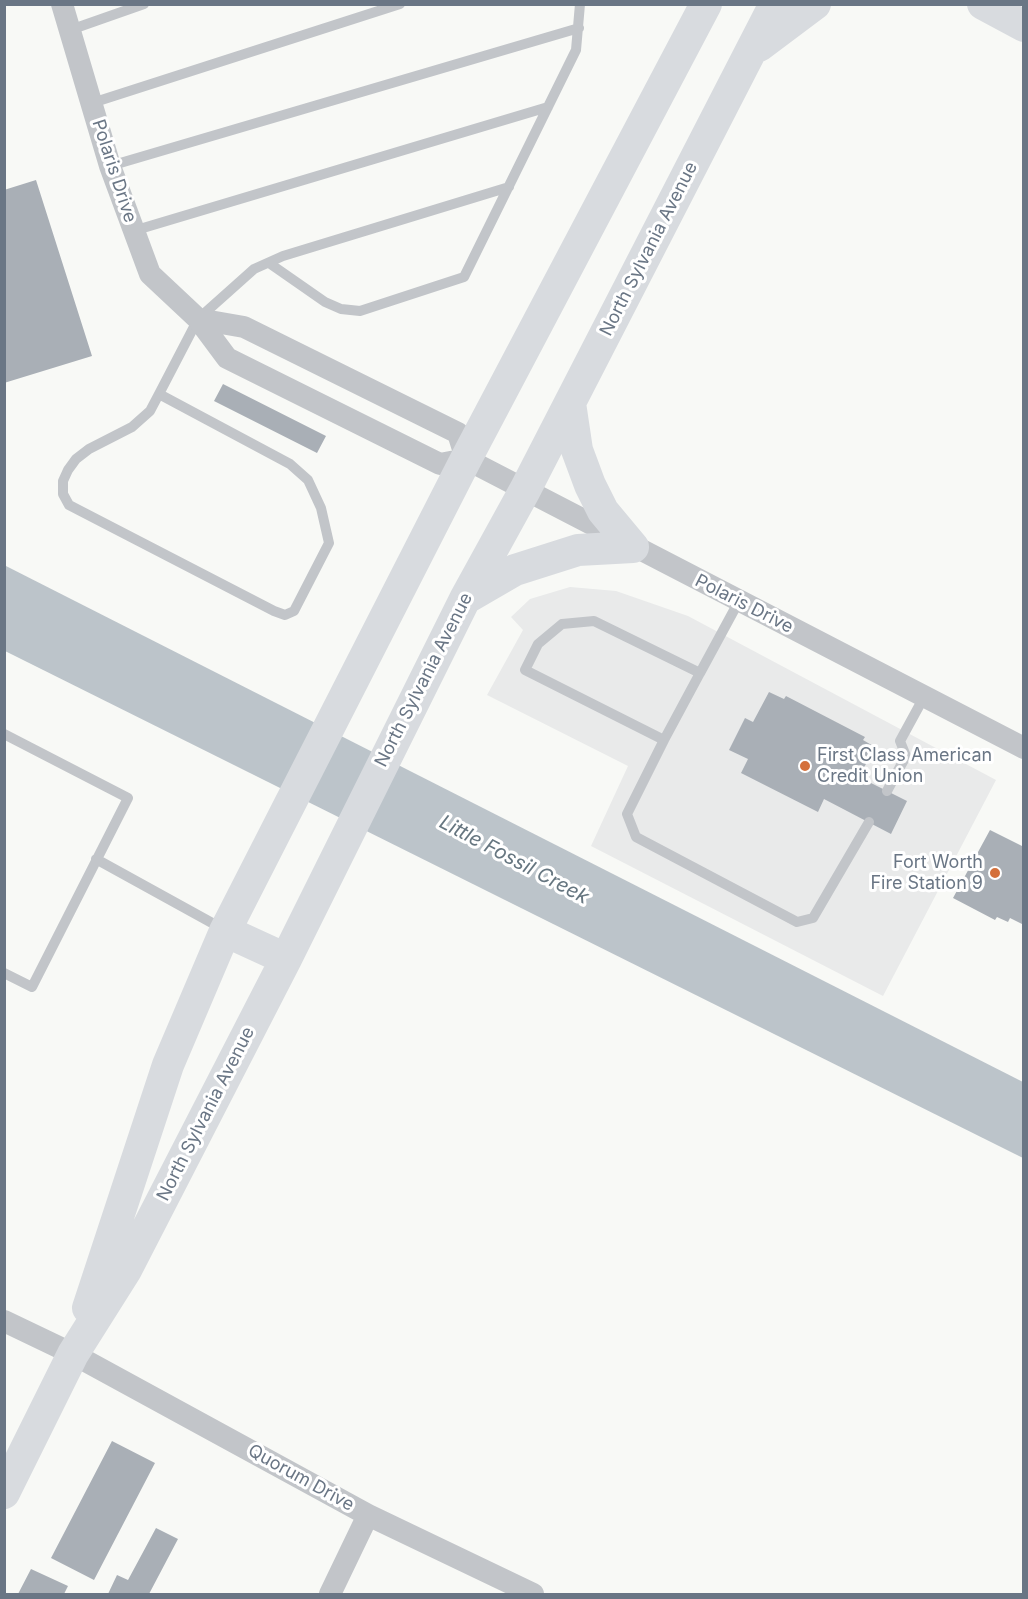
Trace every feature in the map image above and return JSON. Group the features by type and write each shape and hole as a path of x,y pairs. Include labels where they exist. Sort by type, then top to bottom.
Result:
{"street":[{"name":"Polaris Drive","path":"62,4 110,166 150,274 198,319 227,358 440,464 466,459 924,697 1019,742"},
{"name":"North Sylvania Avenue","path":"4,1493 73,1354 126,1270 286,959 394,736 525,490 775,4"},
{"path":"747,56 776,31 815,4"},
{"path":"983,4 1023,26"},
{"name":"North Sylvania Avenue","path":"73,1354 168,1065 225,931 343,705 466,459 701,10"},
{"path":"198,319 244,327 458,433 466,459"},
{"path":"570,403 577,450 590,485 603,511 633,547"},
{"path":"465,599 515,570 578,550 633,547"},
{"path":"225,931 286,959"},
{"name":"Quorum Drive","path":"4,1321 73,1354 368,1515 533,1594"},
{"path":"330,1594 368,1515"}],"lane":[{"path":"70,30 144,4"},
{"path":"92,103 400,4"},
{"path":"269,262 325,302 341,309 372,308 464,277 576,50 580,4"},
{"path":"110,166 579,28"},
{"path":"133,231 548,107"},
{"path":"159,394 290,464 308,480 321,508 329,543 294,611 285,615 274,611 69,505 63,494 63,482 76,459 89,449 132,427 150,411 198,319 254,269 269,262 509,187"},
{"path":"739,601 627,814 636,837 797,922 813,918 870,822"},
{"path":"664,740 525,670 538,644 562,624 594,621 700,673"},
{"path":"887,791 906,756 900,741 924,697"},
{"path":"4,734 128,798 32,987 4,973"},
{"path":"96,859 225,931"}],"shaded area":[{"path":"570,587 616,591 688,616 996,780 883,996 591,846 628,766 487,695 523,630 511,617 530,599"}],"water":[{"name":"Little Fossil Creek","path":"4,565 1023,1082 1023,1158 5,651"}],"building":[{"path":"36,180 92,356 4,383 4,190"},
{"path":"223,384 326,436 317,453 214,401"},
{"name":"First Class American Credit Union","path":"769,692 784,699 786,696 865,737 863,740 875,747 859,777 907,801 891,834 824,799 818,812 741,773 748,759 729,750 745,718 753,722"},
{"name":"Fort Worth Fire Station 9","path":"990,830 1024,847 1024,925 1010,918 1008,922 997,917 995,920 953,898"},
{"path":"112,1441 155,1463 94,1580 51,1558"},
{"path":"156,1528 178,1539 149,1594 108,1594 117,1575 128,1580"},
{"path":"31,1569 68,1586 64,1594 18,1594"}],"place":[{"name":"First Class American Credit Union","path":"805,766"},
{"name":"Fort Worth Fire Station 9","path":"995,873"}]}
